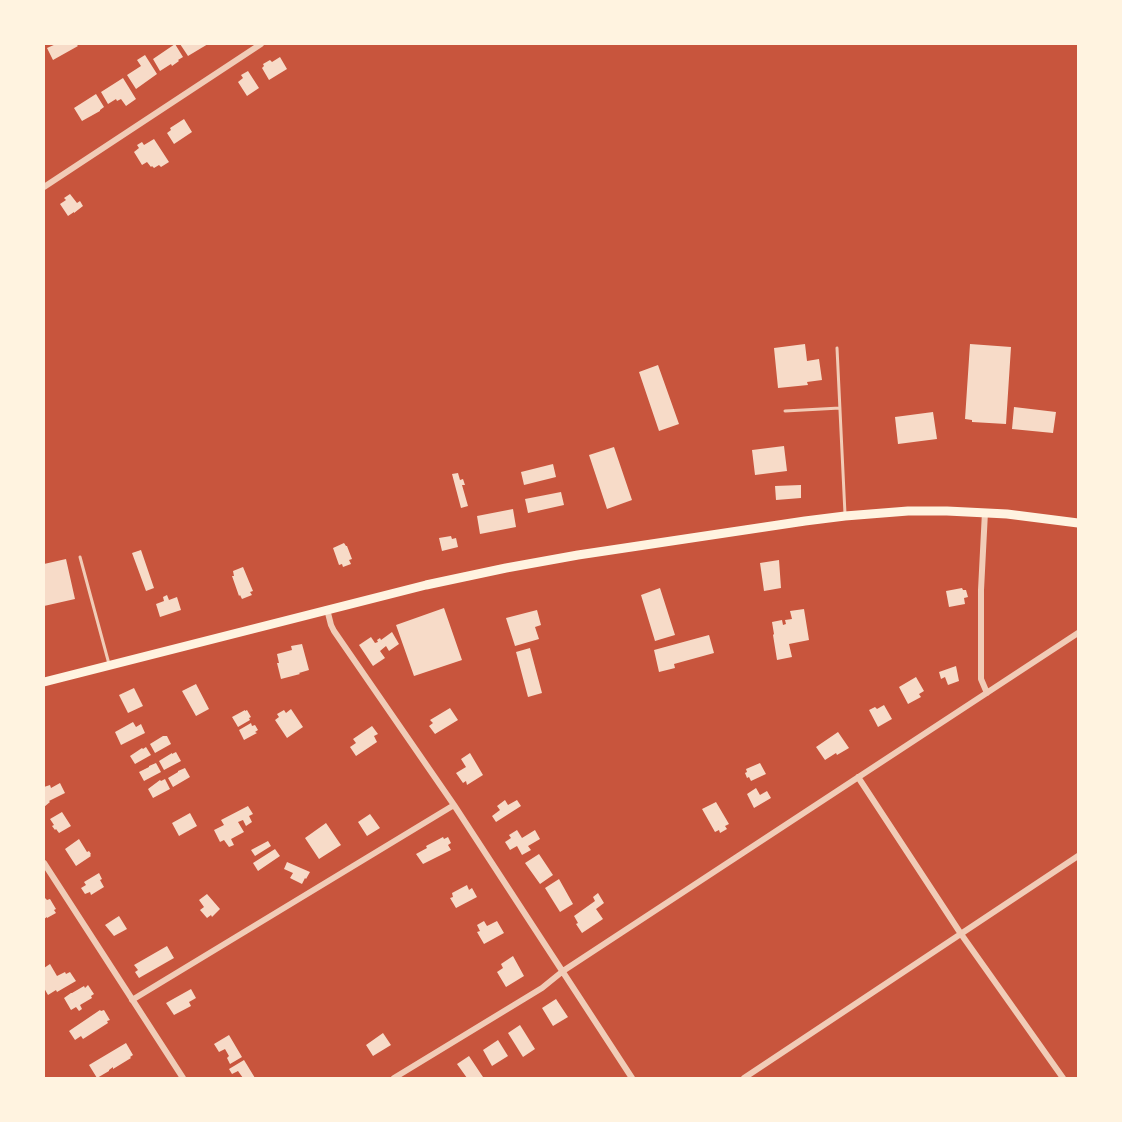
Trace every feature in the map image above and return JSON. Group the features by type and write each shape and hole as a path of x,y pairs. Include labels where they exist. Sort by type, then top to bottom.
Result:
{"main road":[{"path":"44,682 426,585 578,555 845,516 908,511 985,512 1078,523"}],"street":[{"path":"44,187 261,44"},
{"path":"985,512 981,590 981,679 987,693"},
{"path":"327,609 334,631 454,805 632,1078"},
{"path":"394,1078 542,988 563,971 1078,633"},
{"path":"858,777 961,934 1063,1078"},
{"path":"132,1000 454,805"},
{"path":"744,1078 1078,856"},
{"path":"44,863 183,1078"}],"lane":[{"path":"837,348 845,516"},
{"path":"785,411 840,408"},
{"path":"80,557 110,666"}],"building":[{"path":"56,44 76,44 78,46 53,60 47,48"},
{"path":"175,44 183,57 172,66 171,64 160,71 153,59"},
{"path":"180,44 208,44 188,56"},
{"path":"145,55 157,74 136,89 127,75 141,66 137,60"},
{"path":"280,57 287,69 269,80 262,68 263,64"},
{"path":"248,71 259,88 247,96 238,82 243,78 241,75"},
{"path":"123,78 136,99 126,106 121,99 108,104 101,92"},
{"path":"96,94 104,107 82,121 74,108"},
{"path":"184,119 192,132 174,144 167,133 171,130 170,128"},
{"path":"154,139 169,162 154,168 147,162 142,165 134,152 139,148 137,145 142,142 144,145"},
{"path":"70,194 77,203 80,201 83,206 68,216 60,204"},
{"path":"805,344 807,361 819,359 822,380 807,382 808,385 778,388 774,348"},
{"path":"970,344 1011,347 1006,424 972,422 972,420 965,419"},
{"path":"658,365 679,424 659,431 639,372"},
{"path":"1014,407 1056,412 1053,433 1012,429"},
{"path":"933,412 937,439 898,444 895,417"},
{"path":"784,446 787,471 755,475 752,450"},
{"path":"614,447 632,500 607,509 589,455"},
{"path":"553,464 556,477 524,485 521,472"},
{"path":"458,473 465,485 462,485 468,506 461,508 452,474"},
{"path":"801,485 801,498 776,500 775,486"},
{"path":"561,492 564,505 528,513 525,499"},
{"path":"513,509 516,527 480,534 477,516"},
{"path":"451,536 452,539 456,538 458,547 442,551 439,538"},
{"path":"344,543 352,559 349,560 351,564 343,567 342,564 339,565 333,548"},
{"path":"141,550 154,588 146,591 132,553"},
{"path":"66,559 75,599 44,606 44,564"},
{"path":"779,560 781,588 764,591 760,563"},
{"path":"243,567 253,591 250,592 252,595 242,599 232,576 234,576 233,571"},
{"path":"660,588 675,635 655,641 641,595"},
{"path":"962,588 966,590 968,597 964,598 965,604 949,607 946,591"},
{"path":"167,595 169,600 177,597 181,610 160,617 156,604 164,601 163,597"},
{"path":"444,608 462,660 414,676 396,625"},
{"path":"804,609 809,640 789,644 792,657 777,660 772,622 782,620 783,625 786,624 785,620 792,619 790,611"},
{"path":"537,610 541,625 535,627 539,639 515,646 506,618"},
{"path":"392,632 399,644 389,651 386,646 380,651 385,658 373,666 359,645 371,637 375,643 378,642 377,640 380,638 381,640"},
{"path":"709,635 714,653 674,664 675,668 659,672 654,650"},
{"path":"302,644 309,670 281,679 277,654 292,650 291,646"},
{"path":"530,648 542,693 528,697 516,652"},
{"path":"956,666 959,681 948,685 945,677 941,679 939,672"},
{"path":"916,677 924,691 919,694 921,697 908,704 899,687"},
{"path":"196,684 209,709 196,716 182,691"},
{"path":"134,688 143,706 128,713 119,695"},
{"path":"884,705 892,719 878,727 869,710"},
{"path":"450,708 458,720 435,734 429,726 433,723 430,720"},
{"path":"291,709 303,727 287,738 275,720 279,717 277,714 284,710 286,713"},
{"path":"245,710 251,717 250,720 238,727 232,717"},
{"path":"133,722 136,727 141,724 145,733 121,745 115,732"},
{"path":"251,723 258,730 255,732 257,733 244,740 239,730"},
{"path":"372,726 378,734 374,736 377,742 356,756 350,747 356,743 353,739"},
{"path":"838,732 849,748 825,760 816,747"},
{"path":"167,736 171,744 155,753 150,744"},
{"path":"146,747 151,755 135,764 130,756"},
{"path":"176,752 181,761 164,770 159,761"},
{"path":"470,753 483,775 467,785 466,781 463,783 456,773 466,767 461,759"},
{"path":"156,763 161,772 144,781 139,772"},
{"path":"760,763 766,774 751,781 749,777 747,778 746,769"},
{"path":"185,768 190,777 173,787 168,778"},
{"path":"165,779 170,789 153,798 148,789"},
{"path":"60,783 65,793 49,801 44,807 44,787 50,785 51,788"},
{"path":"756,788 760,795 767,791 771,798 754,808 747,794"},
{"path":"505,800 508,805 517,800 521,806 496,822 492,816 500,810 497,806"},
{"path":"716,802 729,824 725,826 727,829 720,833 719,830 715,832 702,809"},
{"path":"248,806 253,814 249,816 252,822 246,826 243,820 238,822 244,832 231,839 234,845 229,847 224,840 220,842 214,830 224,825 221,820"},
{"path":"62,812 71,826 59,833 52,826 54,825 50,819"},
{"path":"190,813 197,826 179,836 172,823"},
{"path":"370,814 380,828 367,836 358,822"},
{"path":"326,823 341,845 319,859 305,838"},
{"path":"517,830 522,838 535,830 540,839 528,846 531,850 522,855 517,846 510,850 505,842 511,838 509,835"},
{"path":"443,837 444,839 448,837 451,850 423,864 416,854"},
{"path":"79,839 91,856 76,866 65,849"},
{"path":"268,841 271,846 255,856 251,850"},
{"path":"275,849 280,856 258,871 253,863"},
{"path":"539,854 553,875 540,884 525,863"},
{"path":"287,862 310,872 302,884 290,878 293,873 284,869"},
{"path":"99,873 104,887 91,895 90,892 85,894 81,888 86,885 84,882"},
{"path":"559,879 573,904 560,912 545,888"},
{"path":"467,885 469,890 472,888 477,897 456,908 450,898 453,897 452,893"},
{"path":"598,893 604,903 596,909 603,919 582,933 574,916 595,901 593,897"},
{"path":"207,894 220,909 212,917 211,915 207,918 200,910 204,907 199,900"},
{"path":"44,899 50,899 56,913 44,919"},
{"path":"119,916 127,929 114,936 105,925"},
{"path":"484,921 487,926 497,921 504,933 484,944 477,932 480,931 477,925"},
{"path":"167,946 174,958 139,978 135,972 138,970 134,965"},
{"path":"513,956 524,976 506,987 497,972 503,968 501,964"},
{"path":"50,964 57,976 70,972 76,981 48,995 44,988 44,968"},
{"path":"88,985 94,994 92,998 80,1005 82,1009 79,1011 76,1007 71,1010 64,998"},
{"path":"191,989 196,998 189,1002 191,1006 174,1015 166,1003"},
{"path":"556,999 568,1017 553,1026 542,1008"},
{"path":"100,1010 104,1010 110,1020 107,1021 108,1023 83,1039 81,1036 75,1040 69,1031"},
{"path":"520,1025 535,1049 523,1057 508,1033"},
{"path":"383,1033 391,1045 373,1056 366,1045"},
{"path":"229,1035 242,1057 230,1064 225,1049 219,1052 214,1044"},
{"path":"498,1040 508,1056 492,1066 483,1050"},
{"path":"126,1043 133,1055 131,1058 97,1078 89,1065"},
{"path":"469,1056 483,1077 467,1078 457,1064"},
{"path":"244,1060 255,1078 243,1078 238,1071 232,1074 229,1069"}]}
